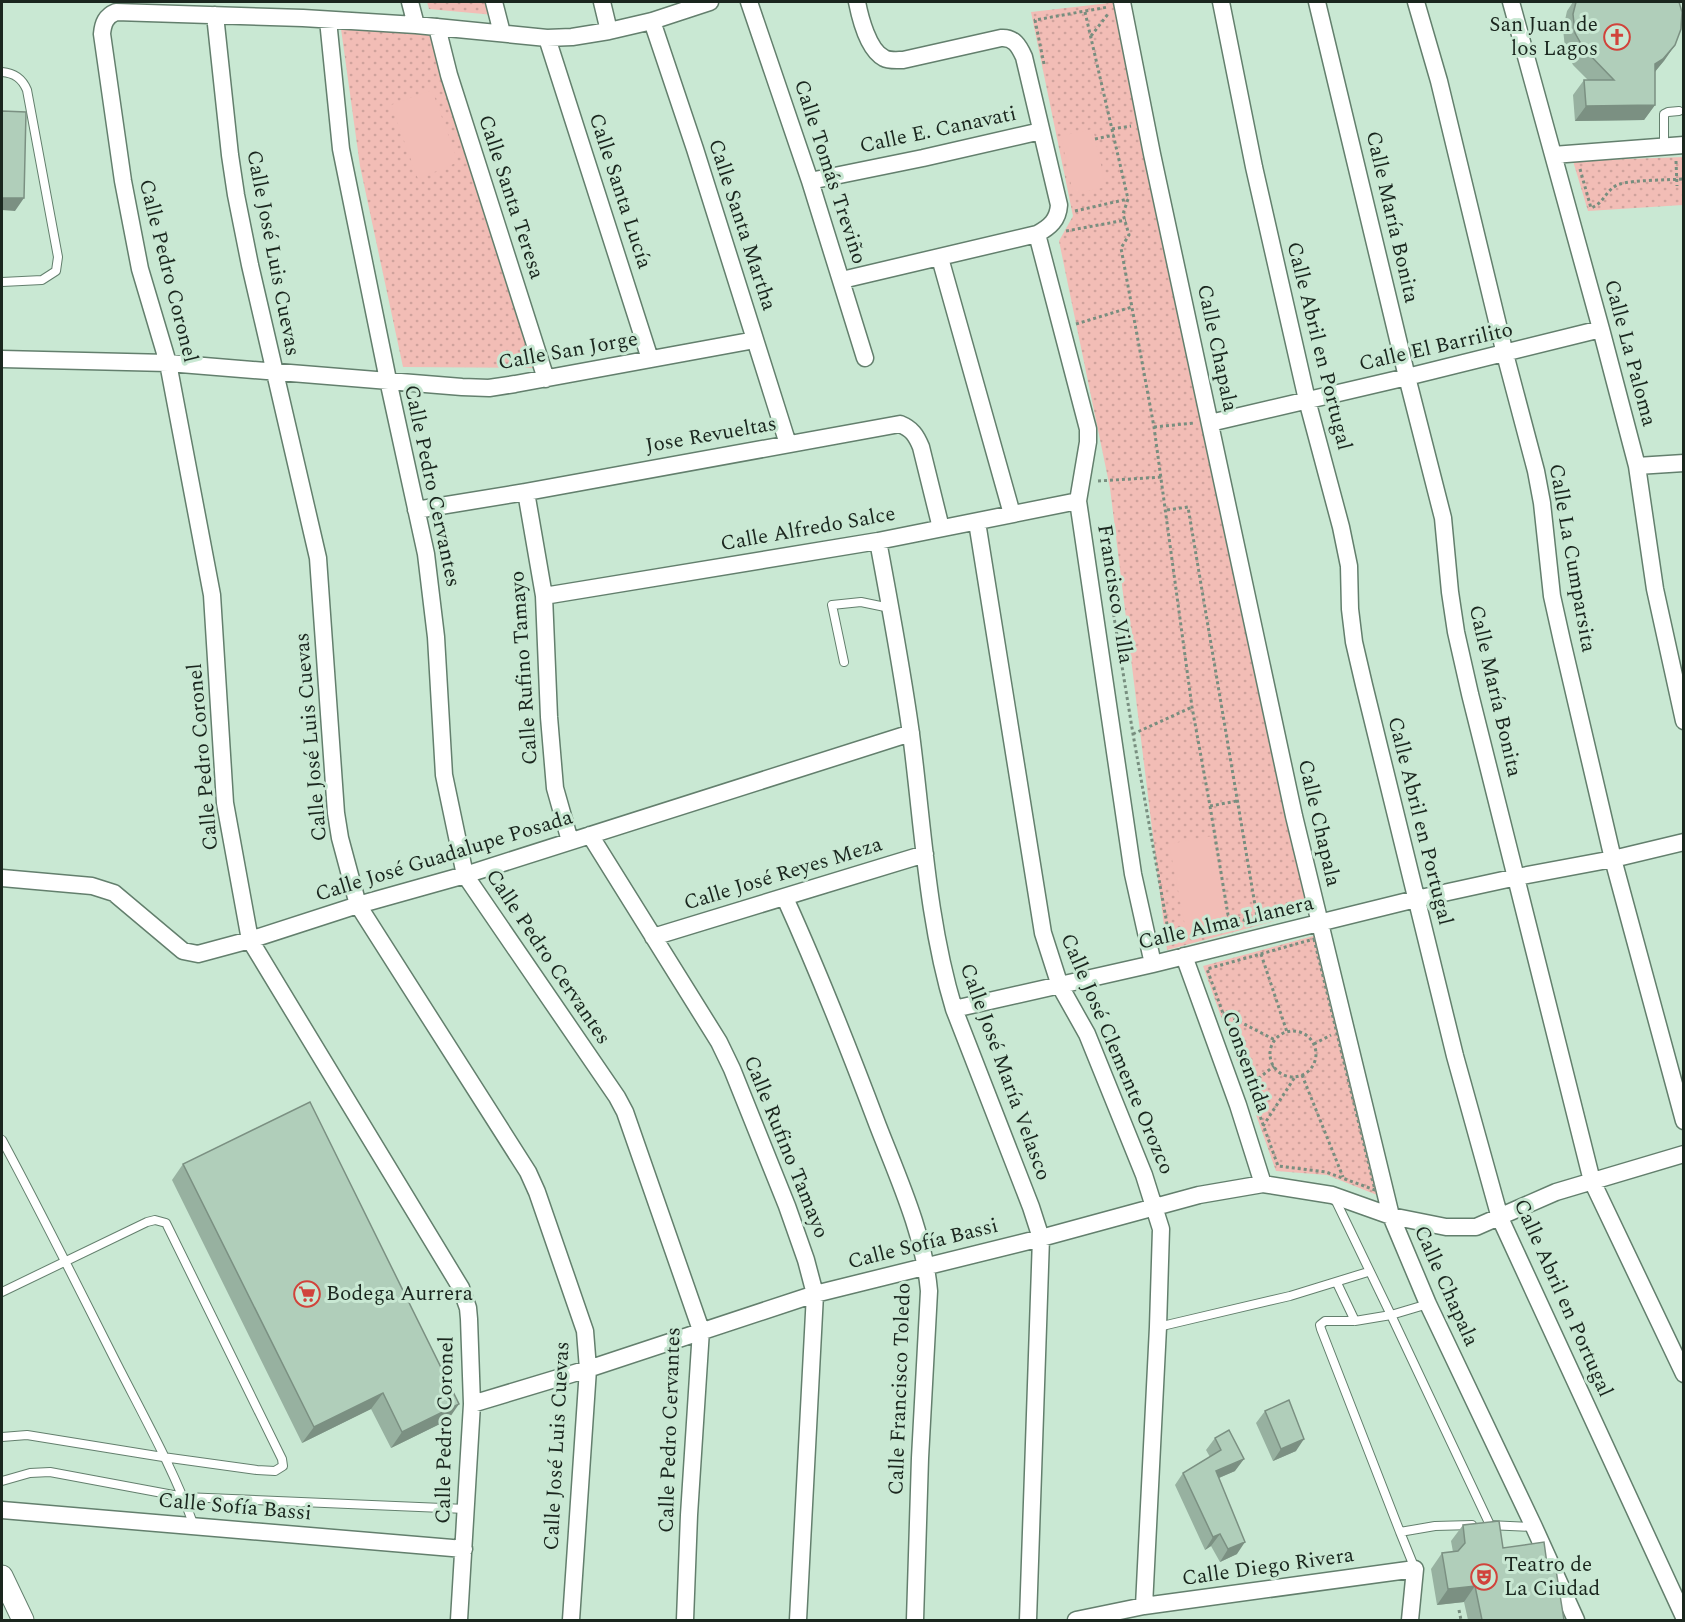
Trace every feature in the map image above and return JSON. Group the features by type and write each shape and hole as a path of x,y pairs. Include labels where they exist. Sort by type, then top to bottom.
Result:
{"street":[{"path":"299,2 303,18"},
{"path":"410,2 416,25"},
{"path":"494,2 502,33"},
{"path":"602,2 609,31"},
{"path":"203,10 416,25 547,38 572,37 609,31 652,21 709,2"},
{"name":"Calle Tomás Treviño","path":"749,2 810,181 865,358"},
{"path":"842,280 1037,234 1056,220 1059,204 1024,57 1016,43 1007,38 1001,38 903,60 882,58 870,41 856,2"},
{"name":"Calle Abril en Portugal","path":"1221,2 1254,167 1307,400 1341,527 1349,566 1350,609 1354,642 1455,1056 1500,1218 1683,1617"},
{"name":"Calle María Bonita","path":"1317,2 1443,518 1450,592 1460,652 1592,1181 1683,1374"},
{"name":"Calle La Cumparsita","path":"1416,2 1439,81 1505,354 1536,471 1542,503 1552,596 1613,859 1683,1122"},
{"name":"Calle La Paloma","path":"1511,2 1637,466 1656,589 1683,721"},
{"name":"Calle Chapala","path":"1118,3 1206,422 1319,924 1390,1216 1428,1304 1576,1620"},
{"name":"Calle Pedro Coronel","path":"203,10 122,11 110,14 105,19 102,34 123,181 140,269 168,363 212,595 225,803 250,940 461,1288 468,1308 472,1404 459,1620"},
{"name":"Calle José Luis Cuevas","path":"203,10 250,265 318,558 336,813 357,905 533,1181 585,1331 588,1369 571,1620"},
{"name":"Calle Pedro Cervantes","path":"328,20 341,149 432,593 444,774 465,875 626,1112 701,1330 689,1515 686,1620"},
{"name":"Calle Santa Martha","path":"652,21 788,444"},
{"name":"Calle Santa Teresa","path":"437,27 449,75 546,379"},
{"name":"Calle Santa Lucía","path":"547,38 650,359"},
{"name":"Calle E. Canavati","path":"810,181 1041,131"},
{"path":"1553,155 1665,154 1683,145"},
{"name":"Francisco Villa","path":"1037,234 1088,429 1078,501 1133,873 1153,964"},
{"path":"940,258 1012,514"},
{"name":"Calle El Barrilito","path":"1206,422 1505,354 1601,329"},
{"name":"Calle San Jorge","path":"2,358 168,363 489,388 755,340"},
{"name":"Jose Revueltas","path":"416,510 900,424 909,428 916,435 921,447 941,528"},
{"path":"1637,466 1683,463"},
{"name":"Calle Rufino Tamayo","path":"526,492 544,596 549,717 555,788 570,841"},
{"name":"Calle Alfredo Salce","path":"544,596 878,541 1078,501"},
{"name":"Calle José Clemente Orozco","path":"977,522 1042,933 1060,986 1087,1034 1155,1207 1161,1229 1144,1606"},
{"name":"Calle José María Velasco","path":"878,541 911,733 935,932 944,975 954,1009 1041,1238 1028,1620"},
{"name":"Calle José Guadalupe Posada","path":"2,878 103,888 114,893 183,951 198,954 250,940 357,905 465,875 911,733"},
{"name":"Calle Rufino Tamayo","path":"590,835 718,1042 732,1069 806,1260 815,1294 798,1620"},
{"name":"Calle Alma Llanera","path":"954,1009 1153,964 1416,899 1613,859 1683,842"},
{"name":"Calle José Reyes Meza","path":"653,937 926,854"},
{"name":"Calle Francisco Toledo","path":"785,898 812,958 885,1144 920,1237 927,1267 929,1291 920,1458 915,1620"},
{"name":"Consentida","path":"1184,956 1238,1105 1263,1184"},
{"name":"Calle Sofía Bassi","path":"472,1404 588,1369 815,1294 1041,1238 1200,1195 1263,1184 1332,1195 1390,1216 1446,1227 1476,1227 1556,1192 1683,1155"},
{"name":"Calle Sofía Bassi","path":"2,1510 464,1549"},
{"path":"1410,1620 1415,1569"},
{"name":"Calle Diego Rivera","path":"1076,1620 1144,1606 1415,1569"},
{"path":"2,1576 14,1614"}],"lane":[{"path":"2,72 20,78 27,90 58,257 56,271 42,280 2,282"},
{"path":"1665,154 1663,117 1666,112 1679,111"},
{"path":"844,662 832,605 861,602 891,608"},
{"path":"2,1140 184,1497 194,1526"},
{"path":"1332,1195 1490,1525"},
{"path":"2,1292 147,1221 155,1220 166,1223 283,1463 280,1469 275,1471 163,1457 27,1435 2,1437"},
{"path":"1158,1328 1290,1296 1368,1272"},
{"path":"1337,1283 1355,1321"},
{"path":"1415,1569 1320,1326 1325,1321 1355,1321 1391,1315 1428,1304"},
{"path":"2,1481 30,1473 50,1472 184,1497 467,1509"},
{"path":"1400,1532 1435,1526 1534,1527"}],"path":[{"path":"1091,36 1118,3"},
{"path":"1044,65 1035,20 1085,12 1128,199 1123,214 1129,235 1121,248 1154,427 1192,707 1228,915 1258,924"},
{"path":"1112,129 1140,124"},
{"path":"1095,139 1114,135"},
{"path":"1665,154 1676,161 1683,161"},
{"path":"1676,161 1677,186"},
{"path":"1579,164 1591,208 1603,201 1606,194 1619,184 1683,179"},
{"path":"1073,200 1075,212 1128,199"},
{"path":"1057,232 1126,220"},
{"path":"1079,335 1076,323 1132,307"},
{"path":"1154,427 1206,422"},
{"path":"1092,481 1162,477"},
{"path":"1167,510 1188,507 1258,924"},
{"path":"1101,538 1170,940 1192,936"},
{"path":"1133,734 1192,707"},
{"path":"1210,806 1237,801"},
{"path":"1247,926 1268,923"},
{"path":"1314,939 1375,1190 1326,1172 1278,1167 1207,969 1261,954 1314,939"},
{"path":"1261,954 1287,1032"},
{"path":"1223,1013 1275,1040"},
{"path":"1287,1032 1302,1033 1314,1044 1316,1059 1308,1071 1295,1077 1281,1073 1274,1066 1270,1054 1275,1040 1287,1032"},
{"path":"1314,1044 1336,1033"},
{"path":"1249,1086 1274,1066"},
{"path":"1302,1075 1343,1178"},
{"path":"1263,1126 1295,1077"},
{"path":"1459,1610 1461,1620"}],"shaded area":[{"path":"427,2 490,2 494,15 429,9"},
{"path":"1118,2 1312,911 1167,950 1110,488 1059,241 1073,216 1031,12"},
{"path":"341,29 429,30 536,368 403,367 360,166"},
{"path":"432,90 458,162 418,179 391,105"},
{"path":"1093,129 1106,187 1073,194 1061,136"},
{"path":"1683,157 1683,205 1588,211 1573,161"},
{"path":"1212,836 1230,923 1186,931 1169,844"},
{"path":"1317,935 1382,1197 1327,1175 1276,1171 1203,966"}],"building":[{"name":"San Juan de los Lagos","path":"1576,2 1679,2 1682,12 1681,29 1675,45 1663,59 1655,64 1655,105 1586,106 1584,80 1614,80 1584,49 1575,33 1573,14"},
{"path":"2,111 26,112 24,198 2,198"},
{"name":"Bodega Aurrera","path":"310,1102 459,1404 402,1432 383,1393 314,1427 183,1164"},
{"path":"1289,1400 1304,1439 1281,1449 1265,1411"},
{"path":"1229,1430 1244,1459 1216,1471 1245,1542 1228,1549 1220,1534 1213,1537 1183,1473 1221,1450 1215,1438"},
{"name":"Teatro de La Ciudad","path":"1499,1521 1503,1548 1544,1542 1548,1571 1556,1570 1564,1620 1482,1620 1475,1586 1448,1589 1442,1553 1458,1551 1465,1543 1463,1525"}],"place":[{"name":"San Juan de los Lagos","path":"1617,37"},
{"name":"Bodega Aurrera","path":"307,1294"},
{"name":"Teatro de La Ciudad","path":"1484,1577"}]}
